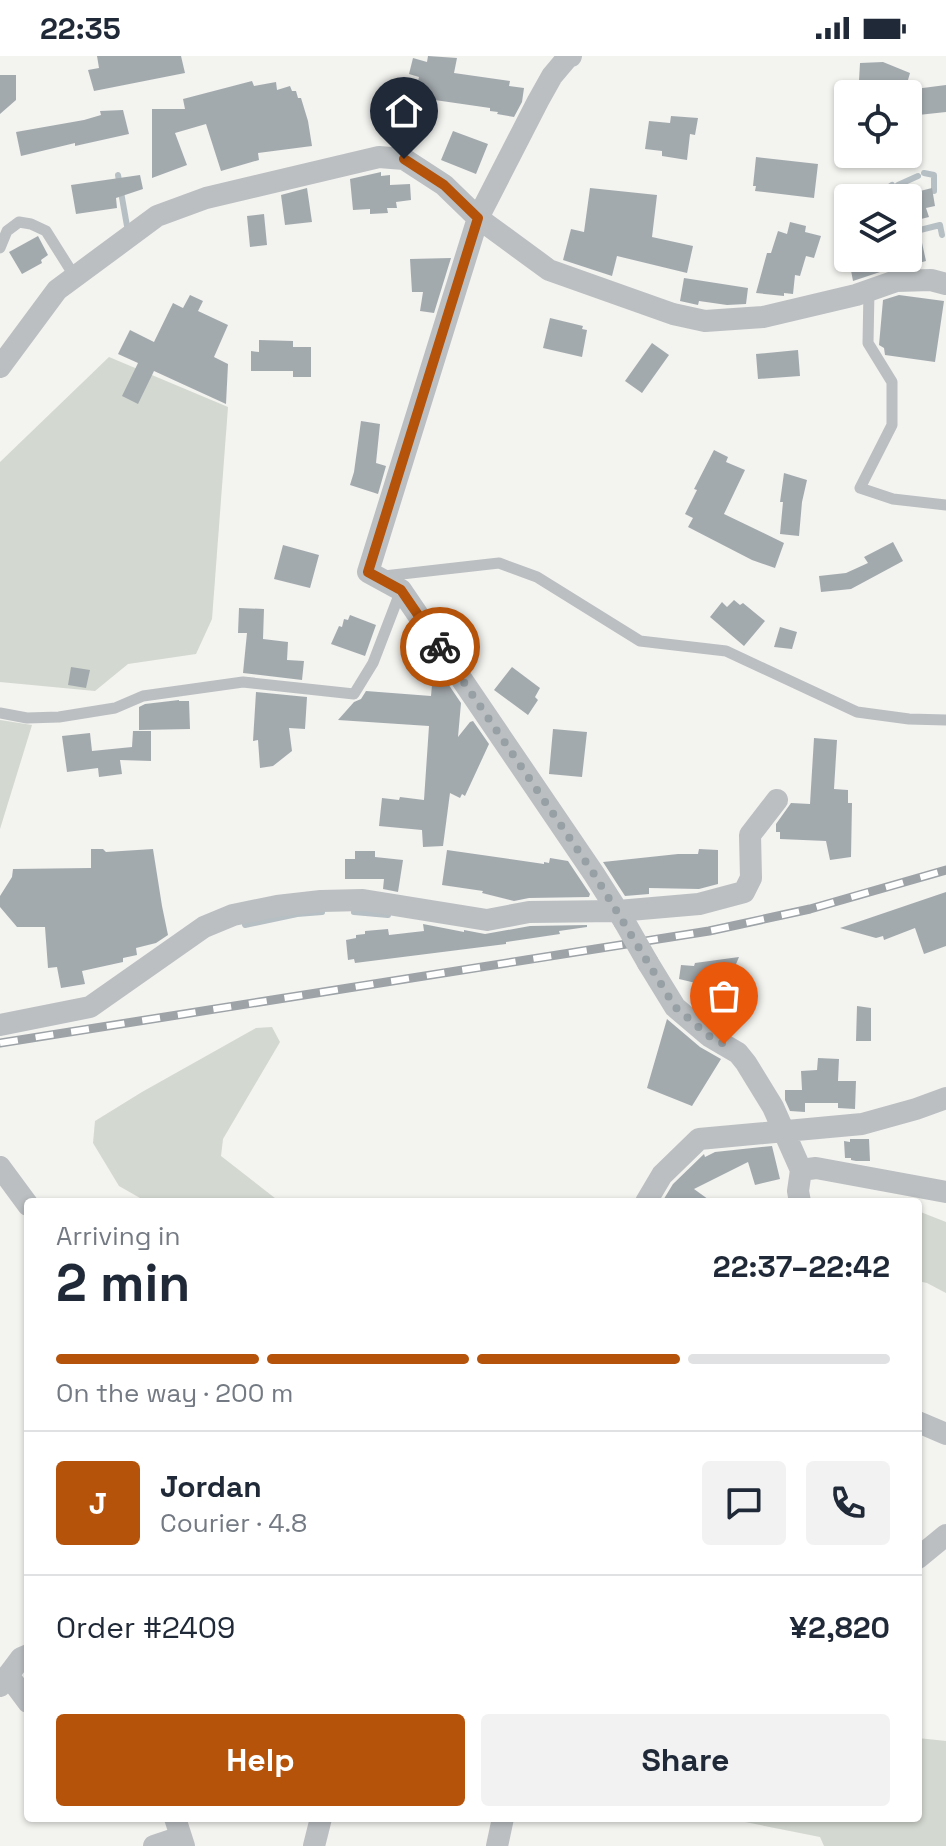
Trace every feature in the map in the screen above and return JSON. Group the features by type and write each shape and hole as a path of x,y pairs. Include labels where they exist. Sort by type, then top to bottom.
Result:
{"street":[{"path":"571,56 545,88 478,218 368,572 401,590 621,916 675,1007 709,1036 738,1053 746,1063 773,1107 801,1170 799,1198"},
{"path":"0,367 57,290 157,216 206,198 379,157 404,159 444,185 478,218 549,270 673,314 705,321 763,317 869,291 896,281 931,280 946,284"},
{"path":"0,1025 90,1007 204,927 233,915 277,906 363,900 487,920 529,912 621,916 699,904 744,892 751,878 750,835 777,800"},
{"path":"648,1198 662,1175 699,1139 862,1124 946,1098"},
{"path":"0,1167 24,1200"},
{"path":"801,1170 816,1168 946,1192"},
{"path":"922,1424 946,1434"},
{"path":"922,1555 946,1535"},
{"path":"24,1657 4,1681 24,1698"},
{"path":"314,1846 320,1822"},
{"path":"497,1846 502,1822"},
{"path":"154,1846 180,1834"}],"lane":[{"path":"0,248 7,231 19,222 31,224 46,231 75,277"},
{"path":"869,291 868,343 892,382 892,425 860,488 893,499 946,505"},
{"path":"376,577 499,563 537,577 640,641 726,651 857,712 946,720"},
{"path":"0,713 27,718 59,717 115,708 143,696 243,682 354,694 373,663 401,590"}],"shaded area":[{"path":"109,357 228,407 212,619 196,654 128,664 95,691 0,682 0,462"},
{"path":"0,720 32,725 0,829"},
{"path":"272,1027 280,1042 223,1139 221,1156 275,1198 140,1198 119,1186 93,1143 95,1121 256,1028"},
{"path":"922,1213 946,1222 946,1293 922,1282"},
{"path":"922,1738 946,1741 946,1846 824,1846 820,1837 745,1822 922,1822"}],"building":[{"path":"97,56 181,56 185,73 94,91 88,70 99,68"},
{"path":"428,56 457,58 454,73 510,81 509,86 524,88 522,102 514,117 497,114 490,108 414,97 419,77 409,74 413,58 427,62"},
{"path":"883,62 910,73 908,80 859,80 860,63"},
{"path":"0,75 16,75 16,100 0,114"},
{"path":"252,81 254,86 276,82 277,90 290,86 292,91 296,91 308,121 312,146 258,153 259,160 221,171 206,124 175,133 187,165 152,178 152,109 185,109 183,99"},
{"path":"946,85 946,112 922,115 922,88"},
{"path":"123,110 129,134 21,156 16,132 84,120 101,115 100,111"},
{"path":"671,116 698,118 695,135 690,134 687,160 662,156 662,151 645,149 649,121 670,123"},
{"path":"453,131 488,144 476,174 441,160"},
{"path":"756,157 818,164 814,198 755,191"},
{"path":"381,172 381,176 390,175 390,185 410,184 411,200 396,202 397,208 387,208 388,213 370,214 370,209 353,210 350,179"},
{"path":"140,175 143,189 116,198 117,208 76,214 71,185"},
{"path":"307,188 312,222 285,225 281,195"},
{"path":"590,188 657,195 652,237 693,246 687,273 617,256 612,276 563,260 571,229 584,232"},
{"path":"932,188 935,206 926,208 929,217 922,219 922,190"},
{"path":"264,214 267,245 250,247 247,216"},
{"path":"790,222 806,226 805,232 821,236 814,258 806,256 800,276 795,275 793,294 756,293 767,253 771,253 778,231 787,234"},
{"path":"38,236 48,255 41,260 42,263 22,274 9,252"},
{"path":"451,258 434,313 420,311 423,292 412,292 410,259"},
{"path":"851,272 880,272 853,281"},
{"path":"684,278 748,288 746,304 699,301 698,305 680,301"},
{"path":"190,295 203,301 198,311 228,325 214,357 228,364 226,404 154,371 138,404 122,396 138,363 118,354 130,330 154,342 173,303 183,308"},
{"path":"899,295 944,301 935,362 885,355 884,348 879,345 883,300"},
{"path":"550,318 583,326 582,329 587,330 582,357 543,348"},
{"path":"259,340 293,341 293,347 311,347 311,377 293,377 293,371 251,371 251,351 259,352"},
{"path":"652,343 669,355 642,393 625,381"},
{"path":"798,350 800,376 758,379 756,354"},
{"path":"361,421 380,424 376,463 386,466 378,494 350,485"},
{"path":"714,450 728,457 726,462 745,470 724,514 784,543 775,568 752,560 688,527 693,518 685,514"},
{"path":"784,473 807,480 799,536 780,534"},
{"path":"893,542 903,561 851,589 821,592 819,576 846,573 868,563 864,557"},
{"path":"283,545 319,555 310,588 274,579"},
{"path":"734,600 740,605 743,603 765,621 744,646 710,617 722,602 727,607"},
{"path":"239,608 264,609 263,639 288,642 287,660 304,661 302,680 243,673 247,633 238,633"},
{"path":"350,615 376,625 365,656 331,644 339,626 342,627 344,619 348,620"},
{"path":"780,627 797,632 792,649 774,647"},
{"path":"434,663 461,703 458,737 473,721 489,744 465,796 462,794 460,798 450,793 443,846 423,847 422,830 379,826 382,798 424,800 429,726 338,720 366,691 431,696"},
{"path":"71,667 90,670 86,688 68,685"},
{"path":"512,667 540,688 535,697 538,700 528,715 494,690"},
{"path":"256,692 307,697 305,729 289,728 292,751 273,766 260,768 258,740 253,741"},
{"path":"189,701 190,729 139,730 139,707"},
{"path":"553,729 587,732 582,777 549,774"},
{"path":"133,731 151,731 151,761 120,760 122,774 99,777 98,768 67,772 62,736 90,733 92,751 132,747"},
{"path":"814,738 837,740 834,789 848,790 848,803 852,803 851,857 830,860 826,841 780,839 780,832 776,832 776,824 791,803 810,804"},
{"path":"91,849 106,852 153,849 168,935 156,943 136,948 137,955 123,958 123,962 82,971 85,984 61,988 57,967 48,968 45,927 17,927 0,907 0,896 12,877 13,869 91,868"},
{"path":"699,849 718,850 718,884 699,889 649,888 649,894 625,896 603,862 698,854"},
{"path":"447,850 544,864 549,863 550,858 568,861 590,894 589,897 514,901 483,891 442,885"},
{"path":"355,851 375,851 375,857 403,860 398,892 383,889 384,879 345,879 345,859 355,859"},
{"path":"946,892 946,946 924,954 915,928 884,940 883,936 876,938 840,928"},
{"path":"423,924 485,934 530,926 587,927 506,944 355,963 354,959 348,960 346,940 356,938 356,935 388,929 389,935 424,931"},
{"path":"739,957 712,1021 691,1002 700,984 679,979 681,965 694,966 695,963"},
{"path":"857,1006 871,1008 871,1041 856,1041"},
{"path":"667,1019 700,1047 721,1059 692,1106 647,1088"},
{"path":"818,1058 839,1059 838,1081 856,1081 855,1109 838,1108 838,1103 805,1103 805,1112 790,1111 785,1090 802,1090 801,1071 817,1070"},
{"path":"850,1139 869,1139 870,1161 845,1158 844,1141 850,1142"},
{"path":"772,1146 780,1179 755,1185 748,1162 694,1189 706,1198 664,1198 673,1184 704,1154 705,1157 715,1152"}],"waterway":[{"path":"924,173 934,175 934,191"},
{"path":"118,175 127,226"},
{"path":"900,184 918,176"},
{"path":"922,230 940,225 942,235"},
{"path":"245,925 322,912"},
{"path":"354,912 388,915"}],"railway":[{"path":"0,1043 709,931 810,909 946,870"}],"way so far":[{"path":"440,647 594,874 675,1007 709,1036 724,1044"}],"route":[{"path":"404,159 444,185 478,218 368,572 401,590 440,647"}]}
